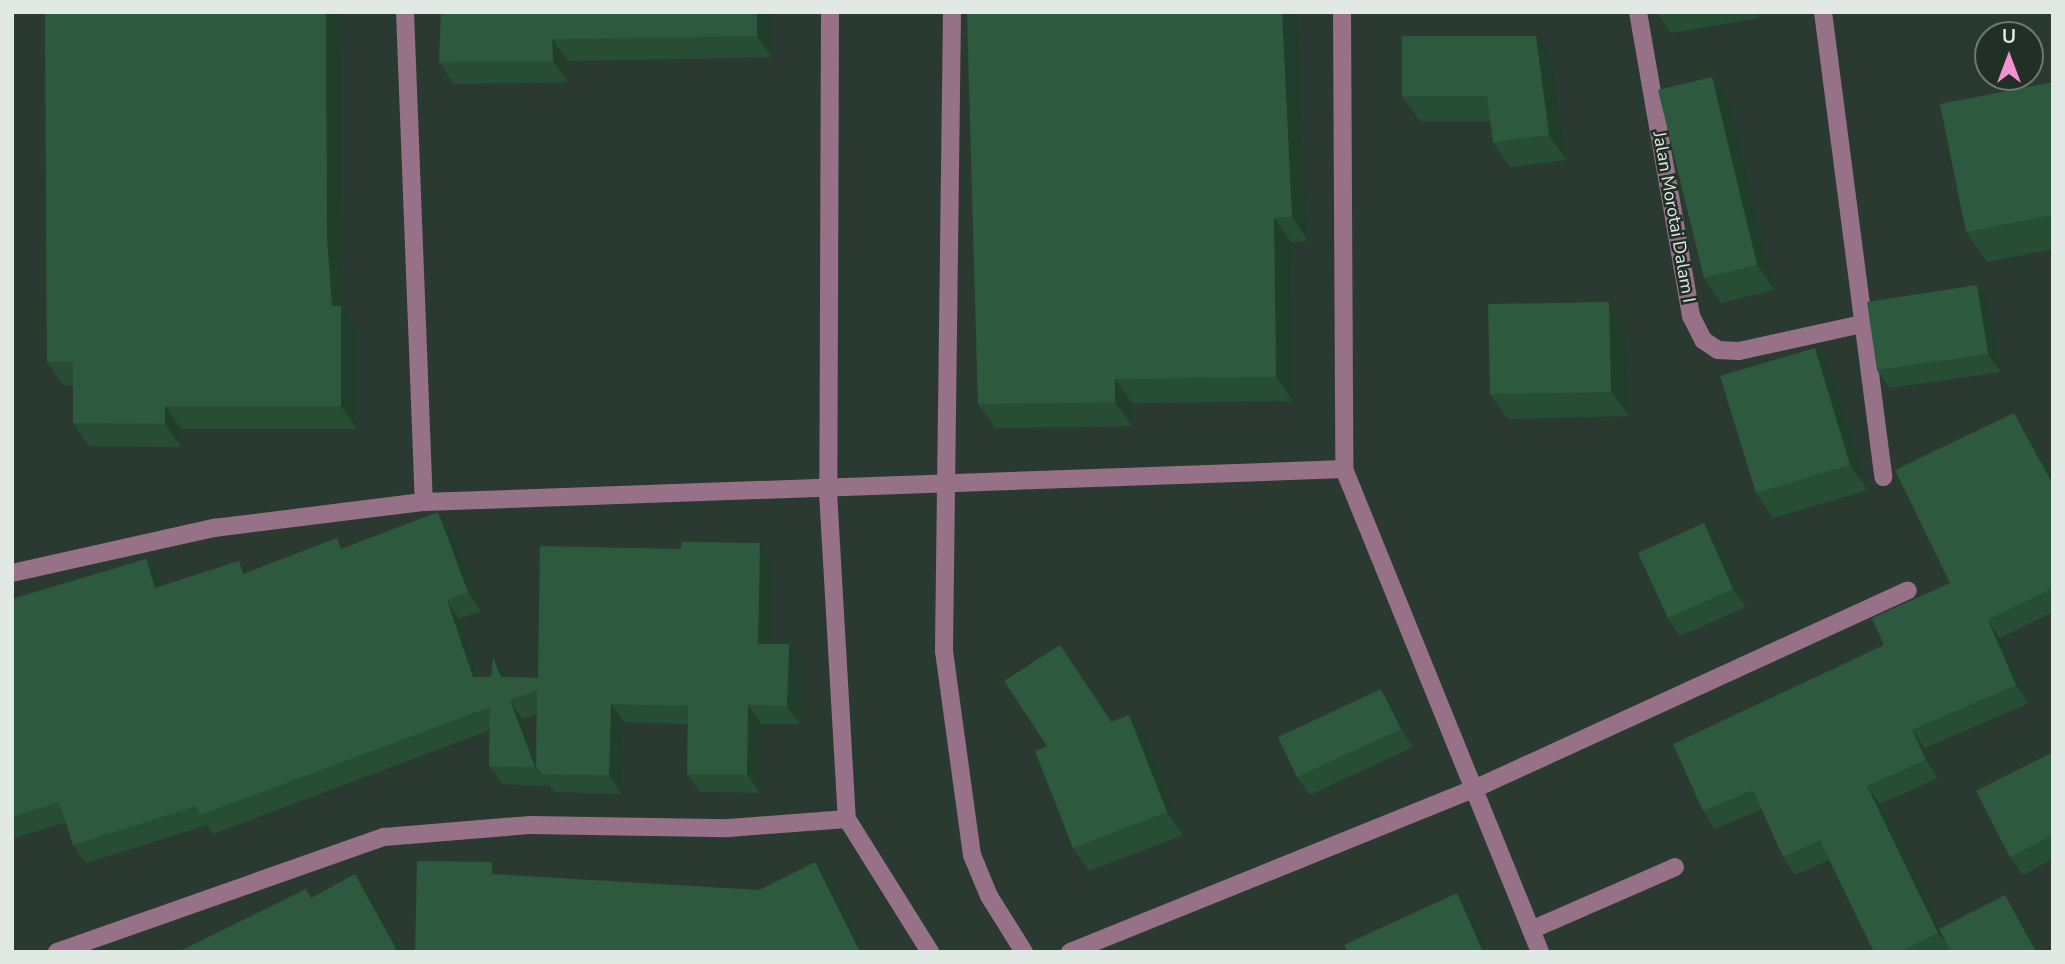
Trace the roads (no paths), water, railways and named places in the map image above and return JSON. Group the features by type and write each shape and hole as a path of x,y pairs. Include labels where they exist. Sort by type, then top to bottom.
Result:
{"street":[{"path":"405,12 424,502"},
{"path":"830,12 828,492 847,819 930,952"},
{"path":"952,12 950,480 944,651 972,855 989,896 1024,952"},
{"path":"1342,12 1344,469 1540,952"},
{"name":"Jalan Morotai Dalam I","path":"1638,12 1691,316 1703,340 1718,350 1739,351 1862,324"},
{"path":"1823,12 1883,477"},
{"path":"12,573 214,528 424,502 828,492 950,480 1344,469"},
{"path":"1070,952 1474,789 1909,590"},
{"path":"57,952 383,837 529,825 729,828 847,819"},
{"path":"1531,930 1675,867"}]}
